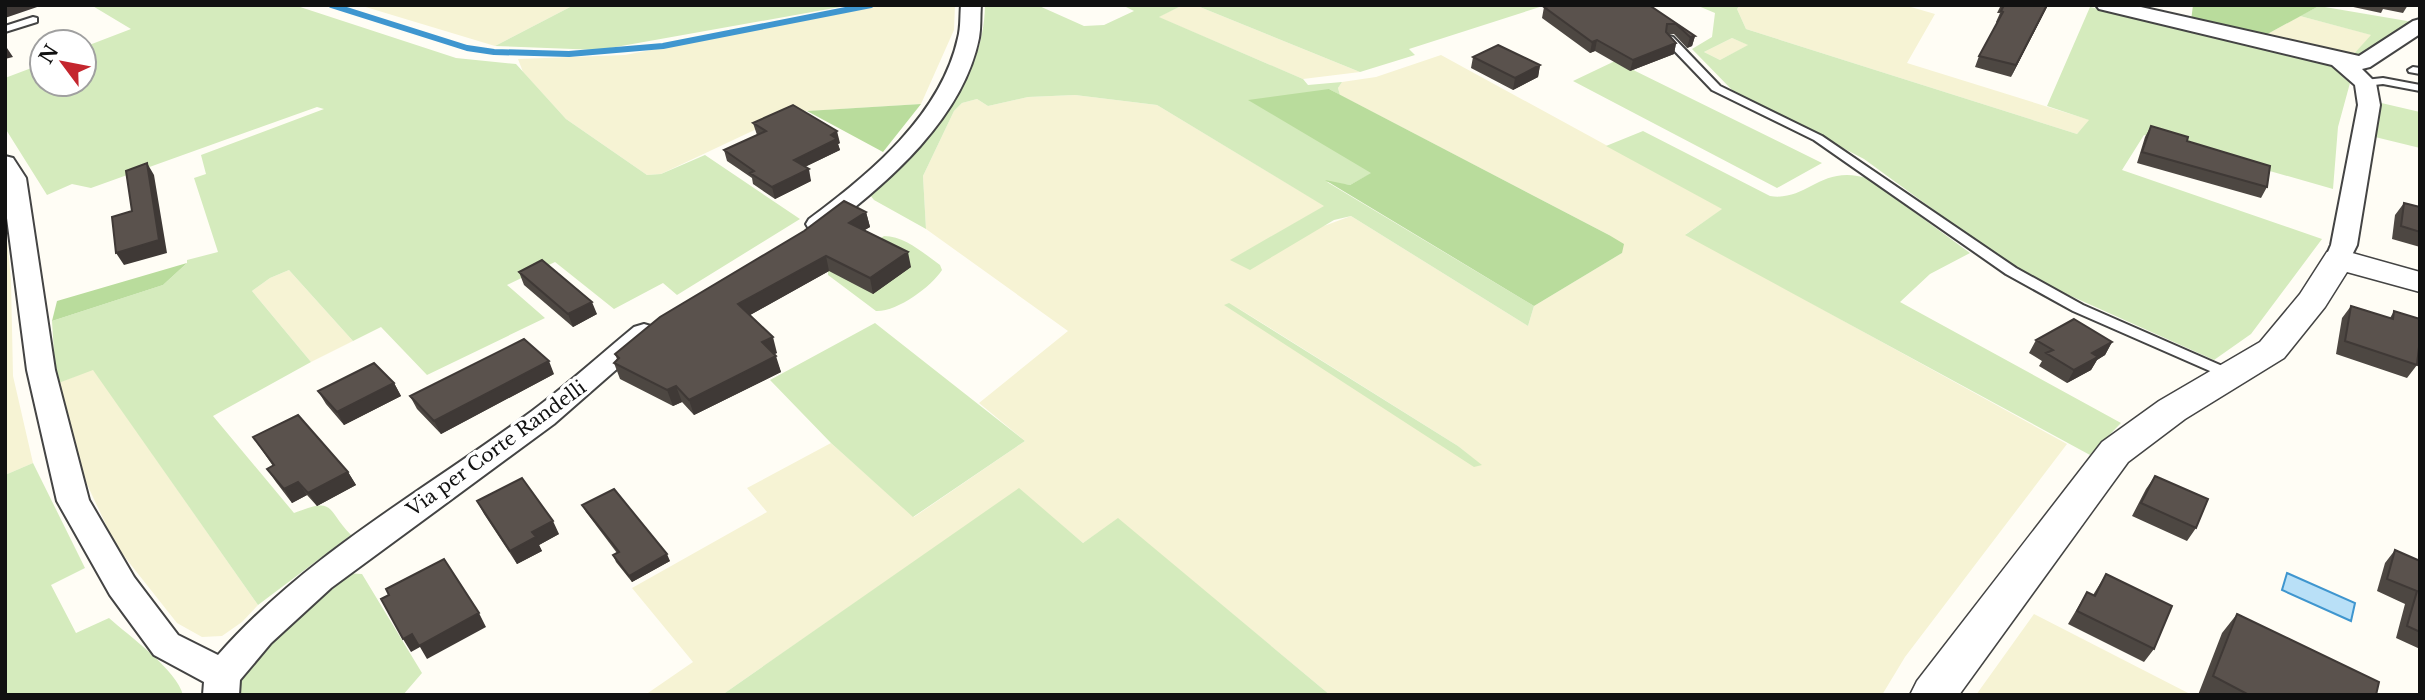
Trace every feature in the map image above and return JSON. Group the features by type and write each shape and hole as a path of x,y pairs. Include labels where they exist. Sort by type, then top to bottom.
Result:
{"street":[{"path":"797,239 874,180 909,141 950,88 972,22 971,5"},
{"path":"2106,5 2339,60 2363,63 2420,25"},
{"path":"1933,695 2115,452 2145,427 2272,350 2313,300 2344,245 2369,105 2365,83 2339,60"},
{"path":"8,174 41,370 73,501 122,586 166,645 222,685"},
{"path":"2338,259 2420,282"},
{"name":"Via per Corte Randelli","path":"222,685 259,633 318,579 544,417 665,317"}],"lane":[{"path":"5,29 33,20"},
{"path":"1669,39 1716,88 1818,138 2011,271 2078,308 2231,374"},
{"path":"2365,83 2383,81 2420,88"}],"shaded area":[{"path":"359,5 574,5 495,46"},
{"path":"885,5 955,5 954,30 921,104 793,112 661,174 647,175 566,119 523,72 518,59 625,55"},
{"path":"1183,5 1195,5 1360,72 1303,79 1158,17"},
{"path":"1740,5 1904,5 1935,14 1907,63 2090,120 2077,134 1746,29 1737,9"},
{"path":"2300,16 2372,35 2352,56 2262,37"},
{"path":"1732,38 1749,45 1720,60 1704,52"},
{"path":"1441,55 1723,209 1686,234 2067,444 1905,657 1882,695 1330,695 1118,519 1083,543 1019,489 722,695 645,695 693,662 632,588 767,512 747,488 831,443 914,517 1025,441 979,403 1068,331 926,229 923,176 954,111 962,103 977,99 988,106 1028,97 1075,95 1157,105 1325,206 1231,260 1351,216 1528,326 1534,306 1622,253 1609,235 1340,95 1338,88 1342,82 1376,77","holes":["1230,303 1458,446 1481,465"]},
{"path":"5,219 11,280 13,376 33,463 5,475"},
{"path":"289,270 353,341 311,362 252,291 270,278"},
{"path":"93,369 258,605 242,622 222,636 202,637 177,623 116,546 77,463 56,384"},
{"path":"2034,614 2192,695 1976,695"}],"green space":[{"path":"91,5 294,5 456,58 516,64 566,119 647,175 661,174 705,155 800,219 677,295 663,283 614,309 555,262 507,285 545,318 427,375 381,327 353,341 289,270 270,278 252,291 311,362 213,416 294,513 324,506 333,512 351,535 258,605 93,370 56,384 52,321 163,285 187,260 218,252 194,178 206,174 201,155 324,109 317,107 91,188 72,184 47,195 5,128 5,78 28,69 28,98 98,98 98,42 131,29"},
{"path":"574,5 851,5 599,50 495,46"},
{"path":"985,5 1037,5 1084,26 1104,25 1134,11 1122,5 1183,5 1159,17 1303,79 1308,85 1342,82 1338,88 1340,95 1329,89 1372,173 1350,185 1327,182 1534,306 1528,326 1351,216 1334,220 1250,270 1230,260 1324,206 1157,105 1075,95 1028,97 988,106 977,99 962,103 954,111 923,176 926,229 874,200 870,195 930,133 962,86 974,61 982,34"},
{"path":"1195,5 1546,5 1409,49 1415,55 1360,72"},
{"path":"1696,5 1740,5 1737,9 1746,29 2077,134 2089,120 2047,106 2090,7 2310,57 2331,66 2350,83 2338,127 2333,189 2144,135 2122,170 2322,239 2251,334 2214,360 2044,284 1986,248 1864,159 1733,91 1692,49 1712,37 1715,13","holes":["1732,38 1748,45 1720,60 1704,52"]},
{"path":"2193,5 2319,6 2262,37 2191,21"},
{"path":"2319,6 2413,22 2367,57 2352,56 2371,35 2300,16"},
{"path":"1615,61 1822,163 1777,188 1573,81"},
{"path":"1329,89 1609,235 1624,244 1622,253 1534,306 1325,180 1350,185 1371,173 1248,100"},
{"path":"2377,102 2420,112 2420,148 2371,136"},
{"path":"921,104 883,152 807,111"},
{"path":"1643,131 1770,196 1795,194 1839,176 1853,175 1869,179 1970,253 1930,274 1900,302 2121,423 2090,455 1685,235 1722,209 1606,146"},
{"path":"884,236 914,246 940,265 942,270 913,297 894,307 876,311 828,275 828,271"},
{"path":"187,263 163,285 52,321 57,301"},
{"path":"1229,303 1458,446 1482,465 1474,467 1224,305"},
{"path":"875,323 1025,441 913,517 831,443 770,380"},
{"path":"33,463 85,568 51,585 76,633 109,618 162,664 179,685 183,695 5,695 5,475"},
{"path":"1019,488 1083,543 1118,518 1330,695 722,695"},
{"path":"345,573 362,574 422,673 403,695 239,695 237,679 268,637"}],"water":[{"path":"2287,573 2355,603 2351,621 2282,590"}],"building":[{"path":"1649,5 1695,36 1690,37 1676,24 1667,24 1666,32 1676,43 1633,60 1597,40 1592,42 1544,7"},
{"path":"2004,5 2047,5 2016,65 1979,56 2003,12 2001,11"},
{"path":"1498,45 1540,65 1515,78 1473,57"},
{"path":"793,105 837,131 831,135 837,139 794,160 809,169 772,187 750,173 754,171 724,150 766,131 753,123"},
{"path":"2151,126 2188,137 2187,141 2270,166 2267,187 2142,152"},
{"path":"147,163 159,240 116,253 112,217 132,211 126,171"},
{"path":"844,201 866,212 849,223 908,252 870,278 826,256 738,304 773,337 762,342 776,356 689,400 676,386 667,390 614,363 619,358 615,354 660,317 804,231"},
{"path":"2404,203 2420,207 2420,232 2401,226"},
{"path":"542,260 592,302 568,314 519,272"},
{"path":"2351,306 2393,319 2394,311 2420,319 2417,365 2345,341"},
{"path":"2074,319 2112,342 2092,353 2098,357 2074,370 2046,353 2053,350 2036,340"},
{"path":"524,339 549,361 434,421 410,396"},
{"path":"374,363 394,383 337,412 318,391"},
{"path":"298,415 348,472 308,493 298,482 284,489 267,469 274,465 253,437"},
{"path":"2155,476 2208,499 2196,528 2141,503"},
{"path":"522,478 553,521 532,532 536,537 510,551 477,501"},
{"path":"614,489 667,554 629,576 613,555 619,552 582,505"},
{"path":"2395,550 2420,561 2420,632 2407,626 2417,591 2387,579"},
{"path":"444,559 479,613 419,646 412,634 403,639 381,599 389,595 386,589"},
{"path":"2106,574 2172,606 2154,649 2077,611 2087,592 2095,596"},
{"path":"2237,614 2379,682 2376,695 2249,695 2213,676"}],"waterway":[{"path":"331,5 467,48 494,52 569,54 663,46 871,5"}]}
